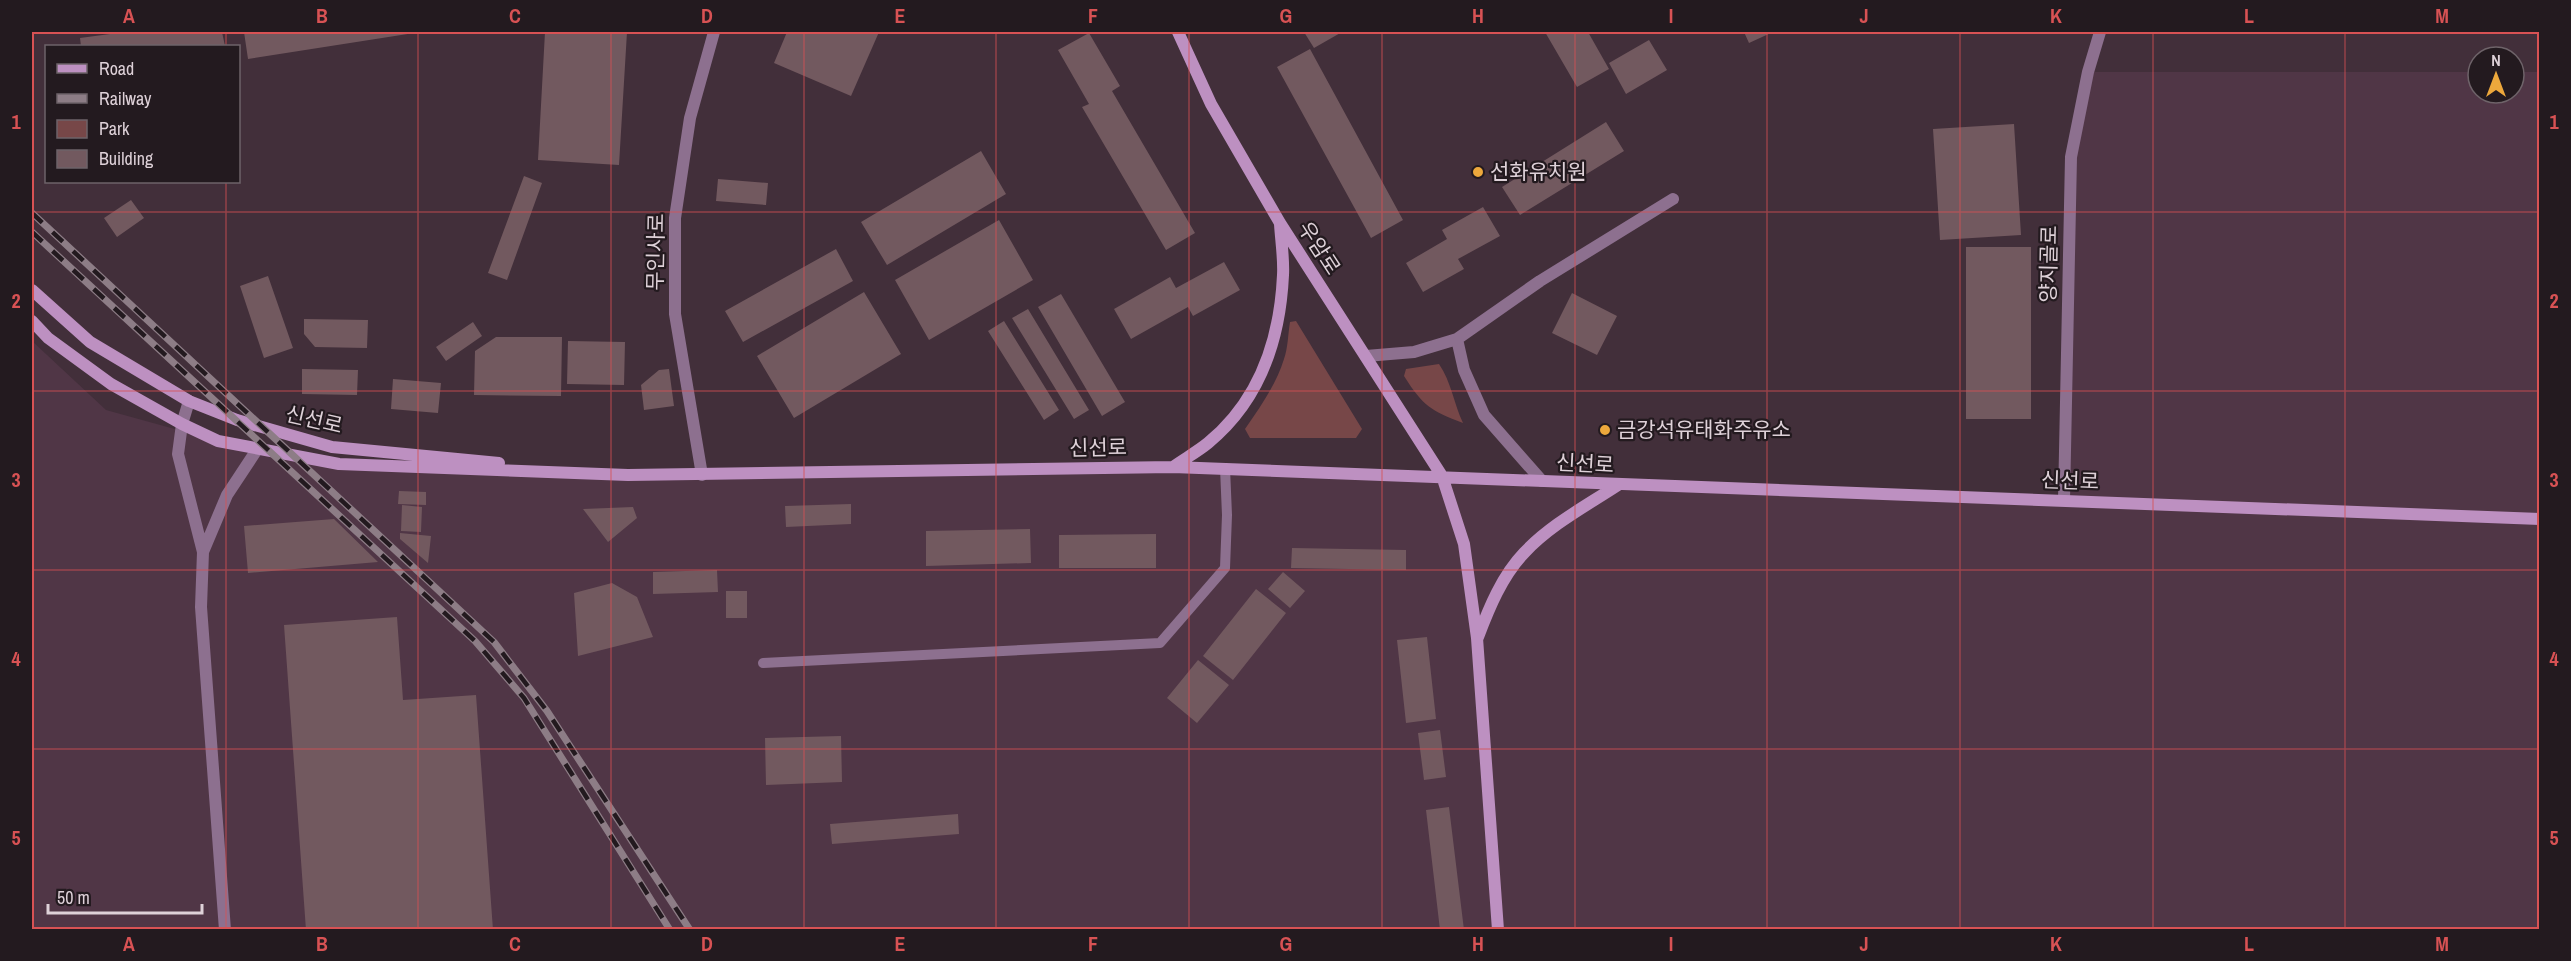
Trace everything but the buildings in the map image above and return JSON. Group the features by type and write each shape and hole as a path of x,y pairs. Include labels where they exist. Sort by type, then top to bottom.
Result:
{"main road":[{"name":"우암로","path":"1178,32 1211,104 1280,223 1442,477 1464,544 1477,638 1485,721 1498,930"},
{"path":"1173,466 1208,443 1239,412 1258,384 1278,325 1284,273 1280,223"},
{"name":"신선로","path":"32,290 90,342 189,401 237,420 332,447 628,476"},
{"name":"신선로","path":"32,321 48,338 111,384 182,424 218,441 339,464 628,476 1173,466 2540,519"},
{"path":"1477,638 1493,598 1524,553 1555,525 1618,485"}],"street":[{"name":"무인사로","path":"702,475 675,314 675,218 690,118 714,32"},
{"name":"양지골로","path":"2064,501 2071,157 2088,72 2100,32"},
{"path":"1366,356 1414,352 1457,339 1540,281 1672,199"},
{"path":"1457,339 1464,370 1484,415 1542,481"},
{"path":"189,401 182,424 178,454 203,552 201,607 225,930"},
{"path":"203,552 227,495 258,448"}],"lane":[{"path":"763,663 1160,643 1225,568 1227,514 1225,468"}],"shaded area":[{"path":"2088,72 2466,72 2466,105 2526,105 2526,72 2539,72 2539,929 32,929 32,341 106,410 218,441 339,464 628,475 1173,467 2063,500 2071,157"}],"green space":[{"path":"1296,321 1362,429 1356,438 1250,438 1245,429 1277,378 1285,355 1290,322"},
{"path":"1439,364 1447,378 1463,423 1435,411 1423,401 1404,376 1406,369"}],"railway":[{"path":"32,213 494,642 547,711 690,930"},
{"path":"32,232 475,641 524,698 670,930"}],"place":[{"name":"선화유치원","path":"1478,172"},
{"name":"금강석유태화주유소","path":"1605,430"}]}
